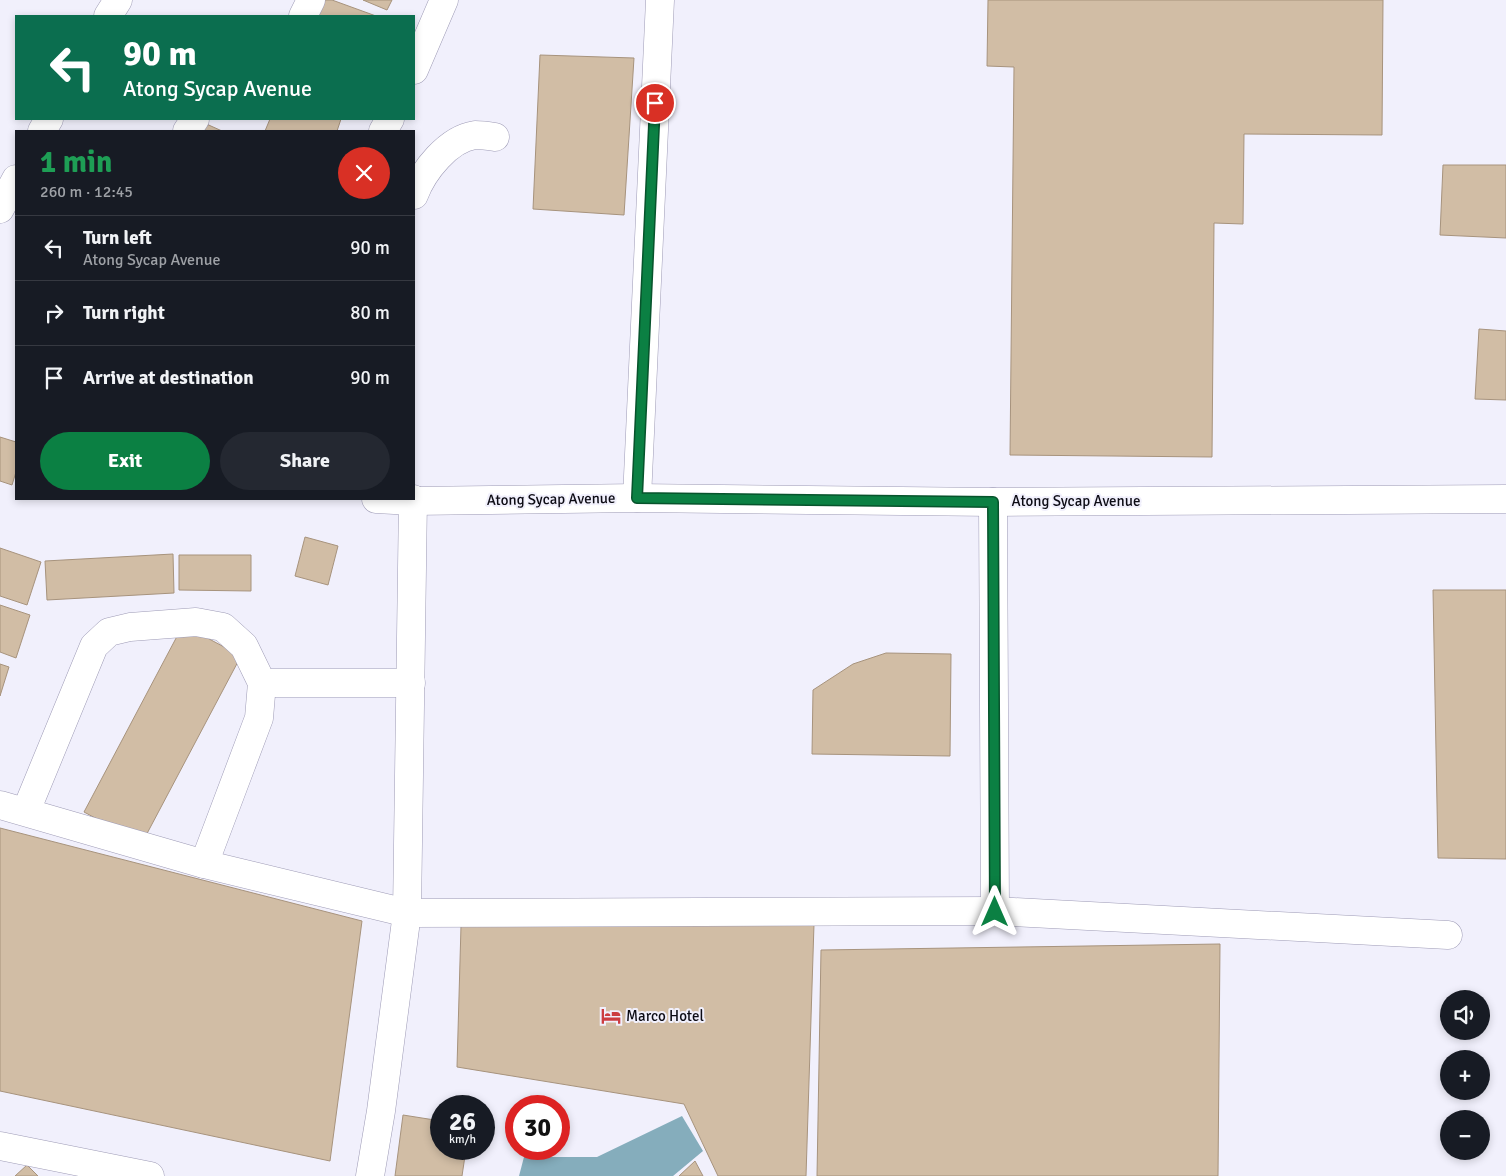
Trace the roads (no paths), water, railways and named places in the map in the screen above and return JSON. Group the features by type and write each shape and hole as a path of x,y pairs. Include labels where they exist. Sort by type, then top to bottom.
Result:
{"main road":[{"path":"109,15 118,0"},
{"path":"304,15 311,0"},
{"path":"415,68 444,0"},
{"path":"637,498 660,0"},
{"path":"415,192 418,183 434,161 456,142 474,136 495,136"},
{"path":"0,209 15,181"},
{"name":"Atong Sycap Avenue","path":"415,500 637,498 993,502 1506,498"},
{"path":"370,1176 381,1110 406,914 413,500"},
{"path":"993,502 995,912"},
{"path":"26,811 94,646 109,632 130,627 196,622 223,627 244,646 262,683 259,718 204,864"},
{"path":"262,683 411,683"},
{"path":"0,805 204,864 406,914 995,912 1448,935"},
{"path":"0,1146 139,1175"}],"water":[{"path":"682,1116 703,1151 673,1176 519,1176 523,1160 570,1160 570,1157 597,1157"}],"place":[{"name":"Marco Hotel","path":"611,1016"}]}
